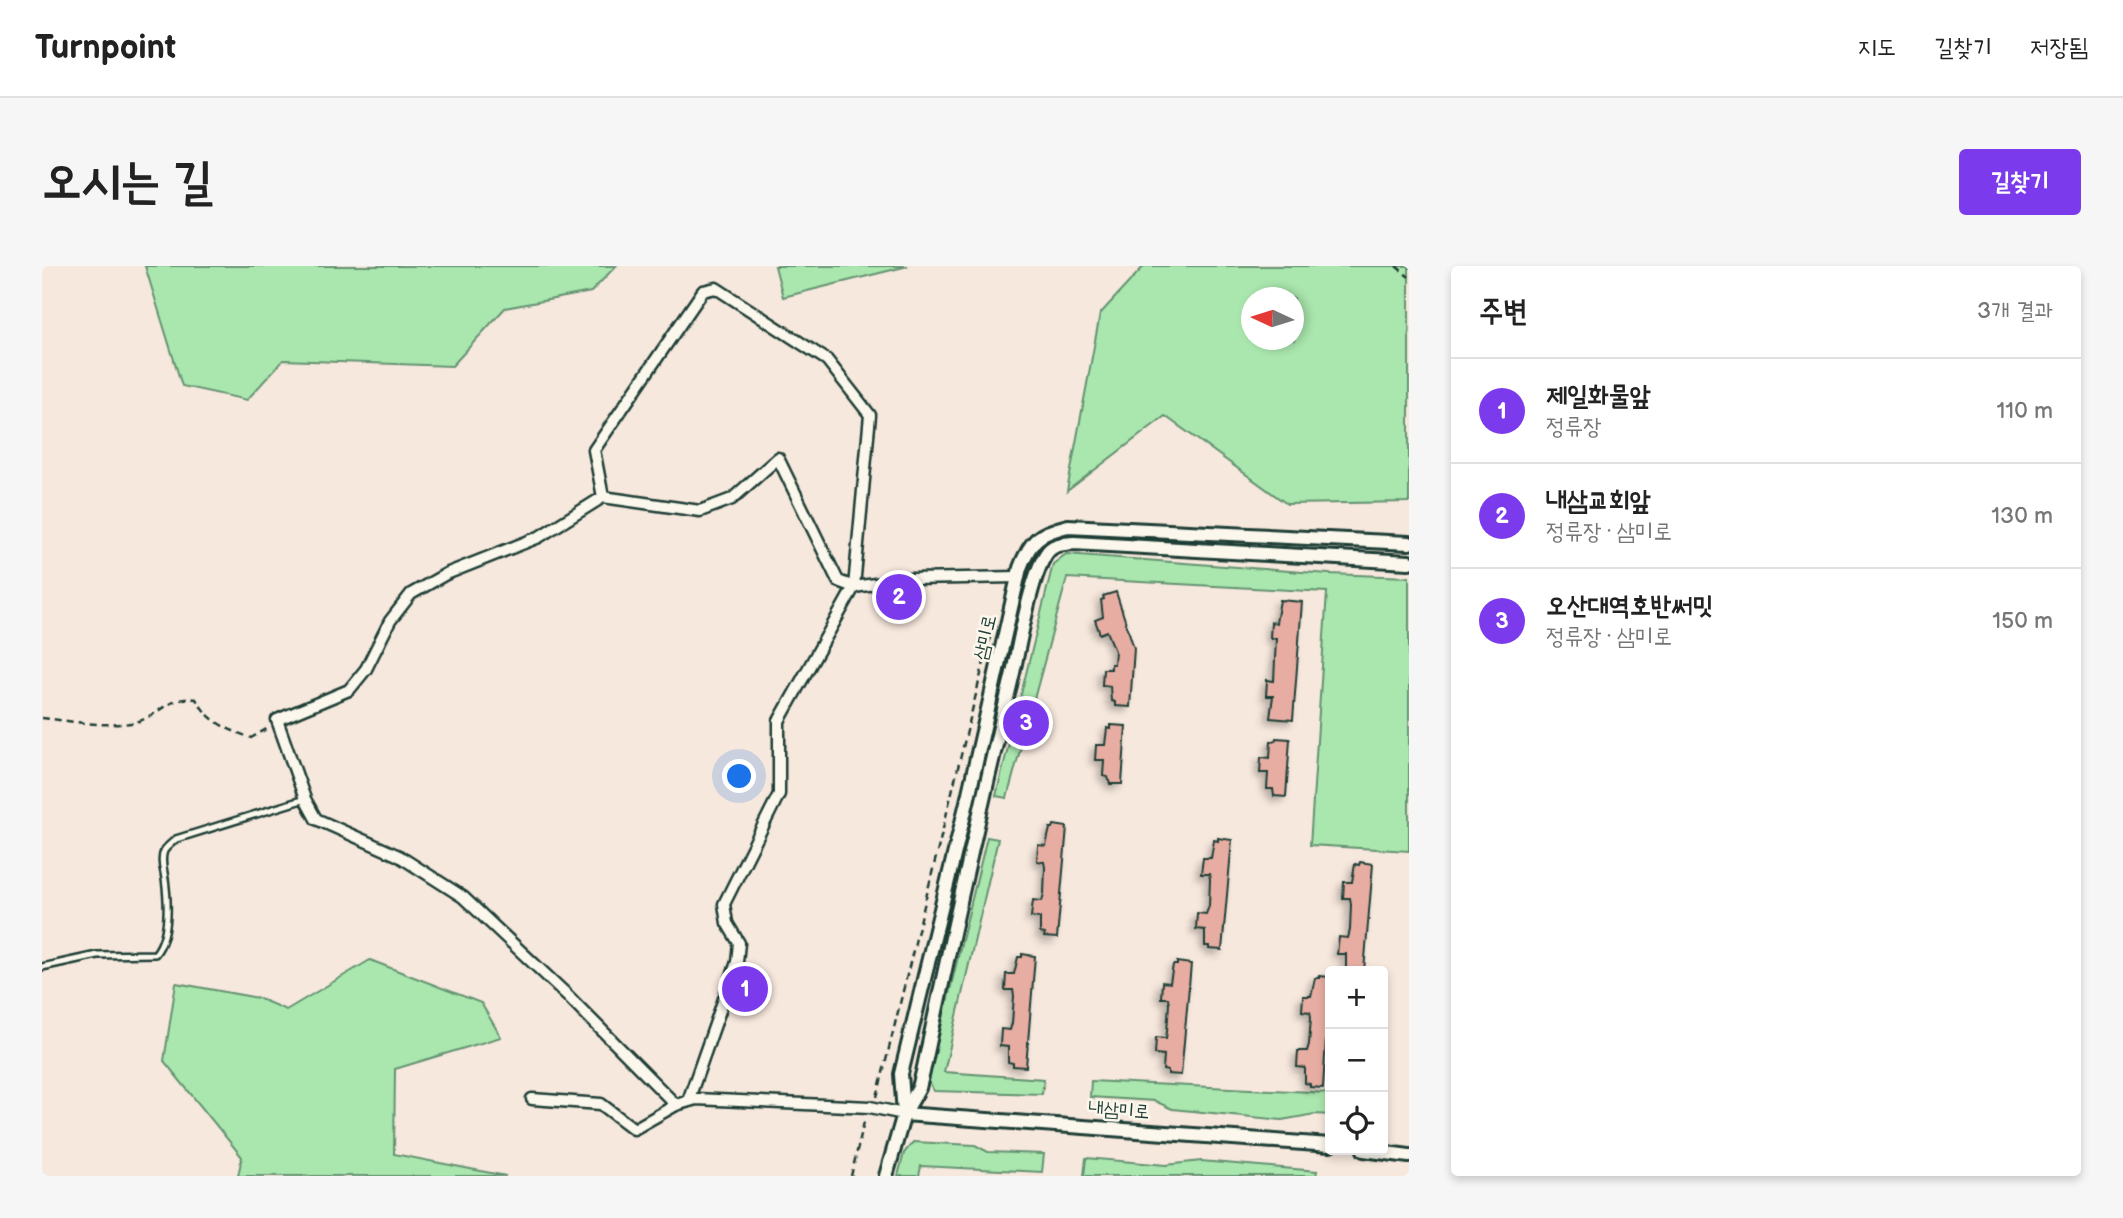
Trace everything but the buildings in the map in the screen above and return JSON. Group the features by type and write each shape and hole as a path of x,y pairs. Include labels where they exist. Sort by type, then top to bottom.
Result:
{"street":[{"path":"603,498 594,450 703,291 716,288 827,360 870,415 854,587 779,721 779,794 724,904 727,923 739,943 737,962 688,1101"},
{"path":"676,1105 565,993 463,897 399,856 316,819 304,799 277,720 349,690 366,669 390,621 411,594 446,574 539,537 603,498 700,510 732,499 778,458 838,580 854,587 911,579 1018,576"},
{"name":"삼미로","path":"904,1114 901,1074 1018,576 1027,550 1036,538 1069,526 1409,543"},
{"name":"삼미로","path":"886,1176 904,1114 919,1088 1006,702 1034,588 1046,553 1057,545 1074,543 1409,562"},
{"path":"532,1098 601,1104 634,1129 676,1105 696,1099 870,1107 904,1114"},
{"name":"내삼미로","path":"904,1114 1325,1145"},
{"path":"1388,1153 1409,1156"}],"lane":[{"path":"42,967 97,955 155,954 161,947 165,927 167,899 162,861 164,851 176,839 304,799"}],"path":[{"path":"1396,266 1409,277"},
{"path":"851,1176 866,1114 879,1093 995,615"},
{"path":"42,718 103,724 133,723 172,701 185,698 197,699 203,711 219,725 251,738 277,720"}],"green space":[{"path":"145,266 616,266 591,292 505,308 452,366 283,360 247,400 182,386"},
{"path":"775,266 908,266 783,297"},
{"path":"1144,266 1409,266 1409,502 1287,504 1165,416 1067,491 1100,314"},
{"path":"1066,554 1329,574 1409,577 1409,851 1310,845 1327,592 1067,578 1007,798 996,796 1053,564"},
{"path":"987,837 998,839 944,1072 1044,1079 1042,1094 934,1091 928,1081"},
{"path":"370,960 481,1003 501,1037 395,1069 394,1154 506,1176 238,1176 242,1157 164,1061 176,983 258,998 286,1010"},
{"path":"1091,1081 1325,1093 1325,1115 1282,1120 1172,1109 1155,1101 1090,1097"},
{"path":"913,1142 975,1145 988,1152 1044,1154 1042,1172 921,1166 919,1176 898,1176 904,1153"},
{"path":"1086,1158 1166,1165 1201,1161 1317,1171 1316,1176 1084,1176"}],"place":[{"name":"내삼교회앞","path":"899,597"},
{"name":"오산대역호반써밋","path":"1026,723"},
{"name":"제일화물앞","path":"745,989"}]}
